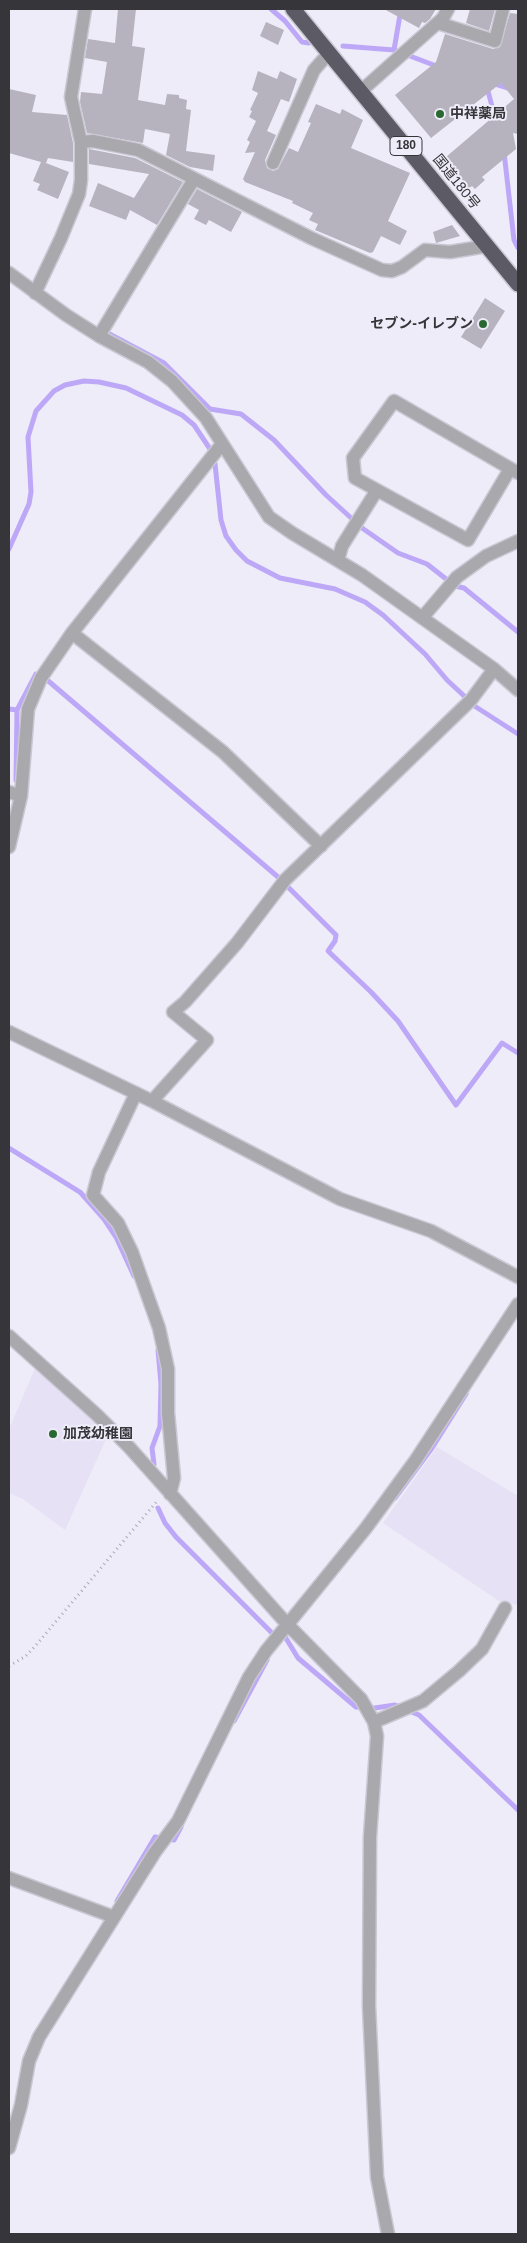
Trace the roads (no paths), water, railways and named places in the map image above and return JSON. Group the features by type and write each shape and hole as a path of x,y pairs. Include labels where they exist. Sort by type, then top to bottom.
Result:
{"highway":[{"name":"国道180号","path":"293,9 518,284"}],"street":[{"path":"37,289 79,194 81,180 80,142 71,97 85,9"},
{"path":"361,91 438,23 448,9"},
{"path":"438,23 495,41 503,9"},
{"path":"273,163 314,70 329,54"},
{"path":"80,142 98,142 138,150 311,238 382,270 392,271 402,267 424,250 450,252 488,246"},
{"path":"101,333 194,179"},
{"path":"9,273 37,289 101,333 148,362 172,381 206,418 216,452 269,517 362,575 494,669 518,690"},
{"path":"394,401 514,471 468,540 377,490 355,478 353,458 394,401"},
{"path":"9,847 28,709 42,677 72,633 216,452"},
{"path":"338,560 342,546 377,490"},
{"path":"422,618 452,583 486,556 518,541"},
{"path":"72,633 223,752 321,846"},
{"path":"152,1101 207,1040 173,1012 185,1002 237,943 283,882 470,701 494,669"},
{"path":"9,1032 152,1101 340,1199 431,1231 518,1277"},
{"path":"136,1093 106,1155 93,1195 118,1223 132,1252 159,1328 168,1369 168,1412 173,1448 174,1478 168,1492"},
{"path":"9,2148 21,2105 29,2062 36,2044 110,1915 178,1821 249,1677 276,1638 366,1528 404,1476 518,1304"},
{"path":"9,1336 97,1415 288,1624 368,1708 374,1722 377,1736 370,1837 369,2006 377,2177 388,2234"},
{"path":"374,1722 423,1701 482,1649 505,1608"},
{"path":"9,1878 110,1915"}],"waterway":[{"path":"271,9 285,21 302,42 309,43"},
{"path":"394,50 401,9"},
{"path":"343,46 394,50 439,67"},
{"path":"492,83 518,91"},
{"path":"487,87 496,122"},
{"path":"504,152 514,240 518,248"},
{"path":"102,330 164,363 210,409 241,414 274,440 326,495 362,528 398,553 427,564 455,586 464,588 518,632"},
{"path":"9,549 29,504 31,492 28,437 36,411 54,391 65,385 84,381 126,388 182,415 194,425 210,449 215,464 221,520 226,536 247,561 280,578 335,589 365,602 383,615 425,654 447,680 476,707 518,734"},
{"path":"9,709 17,710 36,674 46,679 278,877 336,935 335,941 328,951 398,1021 456,1105 502,1043 518,1053"},
{"path":"16,780 17,710"},
{"path":"9,1148 80,1192 104,1219 116,1237 134,1276"},
{"path":"154,1464 152,1448 160,1426 161,1384 158,1350"},
{"path":"395,1498 432,1448 466,1394"},
{"path":"158,1508 165,1523 176,1537 277,1638"},
{"path":"284,1635 298,1658 356,1707 375,1708 395,1705 419,1715 518,1810"},
{"path":"234,1721 267,1660"},
{"path":"117,1901 155,1837 174,1840 181,1827"}],"place":[{"name":"中祥薬局","path":"440,114"},
{"name":"セブン-イレブン","path":"483,324"},
{"name":"加茂幼稚園","path":"53,1434"}]}
